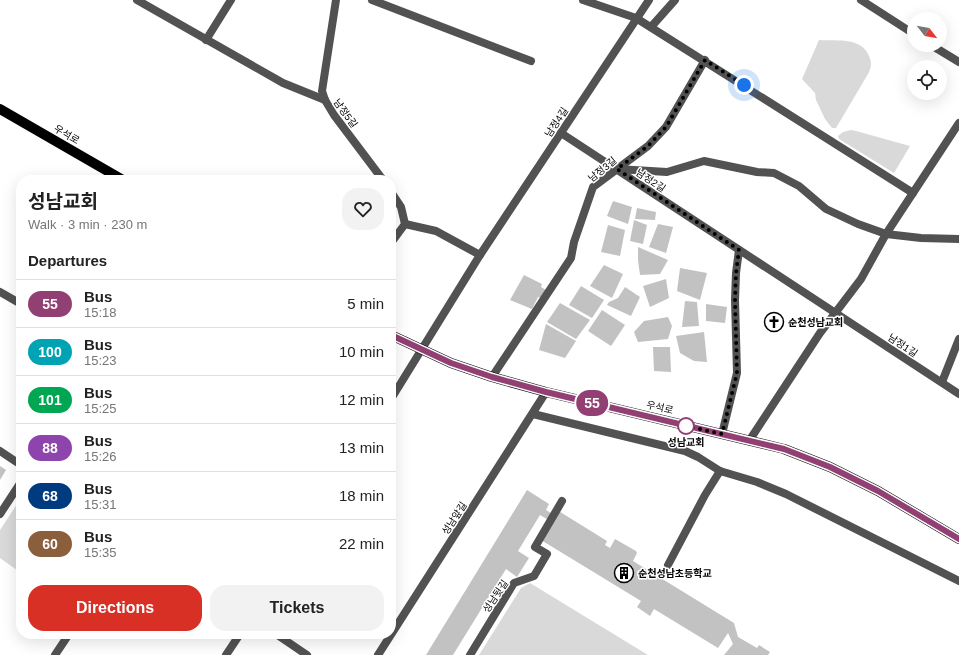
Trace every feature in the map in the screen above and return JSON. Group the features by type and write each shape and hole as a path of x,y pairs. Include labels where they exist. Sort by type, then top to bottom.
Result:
{"main road":[{"name":"우석로","path":"0,109 114,175"},
{"name":"우석로","path":"396,337 451,363 492,377 546,392 784,449 830,467 878,491 959,539"}],"street":[{"path":"137,0 283,83 325,100"},
{"path":"206,40 231,0"},
{"name":"남정5길","path":"336,0 322,91 325,100 334,115 380,175"},
{"path":"372,0 531,61"},
{"path":"583,0 636,18 705,60 913,193"},
{"name":"남정4길","path":"396,391 480,255 648,0"},
{"path":"651,27 675,0"},
{"path":"861,0 907,30"},
{"path":"943,52 959,62"},
{"name":"남정3길","path":"492,377 571,258 574,242 592,187 648,146 666,127 705,60"},
{"path":"749,440 820,333 861,279 886,234 959,123"},
{"path":"561,133 617,169"},
{"name":"남정2길","path":"617,169 667,172 704,161 757,172 774,173 799,186 826,209 858,224 886,234"},
{"name":"남정2길","path":"617,169 835,313"},
{"path":"396,200 401,207 405,224 396,236"},
{"path":"405,224 436,230 480,255"},
{"path":"886,234 921,238 959,239"},
{"path":"722,434 737,373 735,300 739,250"},
{"path":"0,292 16,301"},
{"name":"남정1길","path":"835,313 959,394"},
{"path":"942,382 959,339"},
{"name":"성남앞길","path":"396,627 546,392"},
{"path":"533,414 685,451 698,457 720,471 757,482 786,494 959,581"},
{"path":"0,451 16,462"},
{"path":"668,565 705,495 720,471"},
{"path":"0,514 16,490"},
{"name":"성남뒷길","path":"470,655 514,583 534,576 548,554 535,546 562,501"},
{"path":"55,655 66,639"},
{"path":"226,655 237,639"},
{"path":"283,639 307,655"},
{"name":"성남앞길","path":"378,655 388,639"}],"shaded area":[{"path":"819,40 853,42 864,49 871,62 868,74 836,128 832,128 825,119 816,100 815,93 802,79"},
{"path":"851,130 910,146 894,173 839,139 838,136 843,132"},
{"path":"16,506 16,569 0,558 0,530"},
{"path":"530,583 648,655 479,655 521,588"}],"building":[{"path":"613,201 632,207 628,224 607,216"},
{"path":"637,208 656,212 655,220 635,219"},
{"path":"634,220 647,225 643,244 630,241"},
{"path":"658,224 673,227 666,253 649,247"},
{"path":"608,225 625,230 620,256 601,252"},
{"path":"638,247 668,260 660,274 640,275"},
{"path":"604,265 623,274 612,298 590,286"},
{"path":"680,268 707,273 700,300 677,291"},
{"path":"524,275 542,284 541,287 546,290 541,298 538,297 532,309 510,300"},
{"path":"666,279 669,298 650,307 643,286"},
{"path":"581,286 604,300 592,318 569,305"},
{"path":"625,287 640,297 631,316 607,305 609,302 618,298"},
{"path":"685,301 697,302 699,326 682,327"},
{"path":"560,303 590,320 576,339 547,322"},
{"path":"706,304 727,307 725,323 706,321"},
{"path":"602,310 625,325 611,346 588,331"},
{"path":"668,317 672,326 668,339 638,342 634,332 644,321"},
{"path":"546,324 576,341 565,358 539,350"},
{"path":"704,332 707,362 694,361 680,353 676,336"},
{"path":"653,347 670,347 671,372 654,371"},
{"path":"0,466 6,470 0,480"},
{"name":"순천성남초등학교","path":"527,490 549,504 546,510 554,515 557,510 607,541 605,545 610,548 615,539 636,551 637,553 633,561 734,623 738,637 757,648 759,645 770,652 768,655 724,655 733,644 728,633 718,648 654,609 650,616 637,607 641,601 541,540 552,522 540,515 518,551 529,558 517,577 506,569 453,655 426,655"}],"bus line":[{"name":"55","path":"396,337 451,363 492,377 546,392 784,449 830,467 878,491 959,539"}],"place":[{"name":"순천성남교회","path":"774,322"},
{"name":"성남교회","path":"686,426"},
{"name":"순천성남초등학교","path":"624,573"}],"route":[{"path":"686,426 722,434 737,373 735,300 739,250 617,169 648,146 666,127 705,60 744,85"}]}
